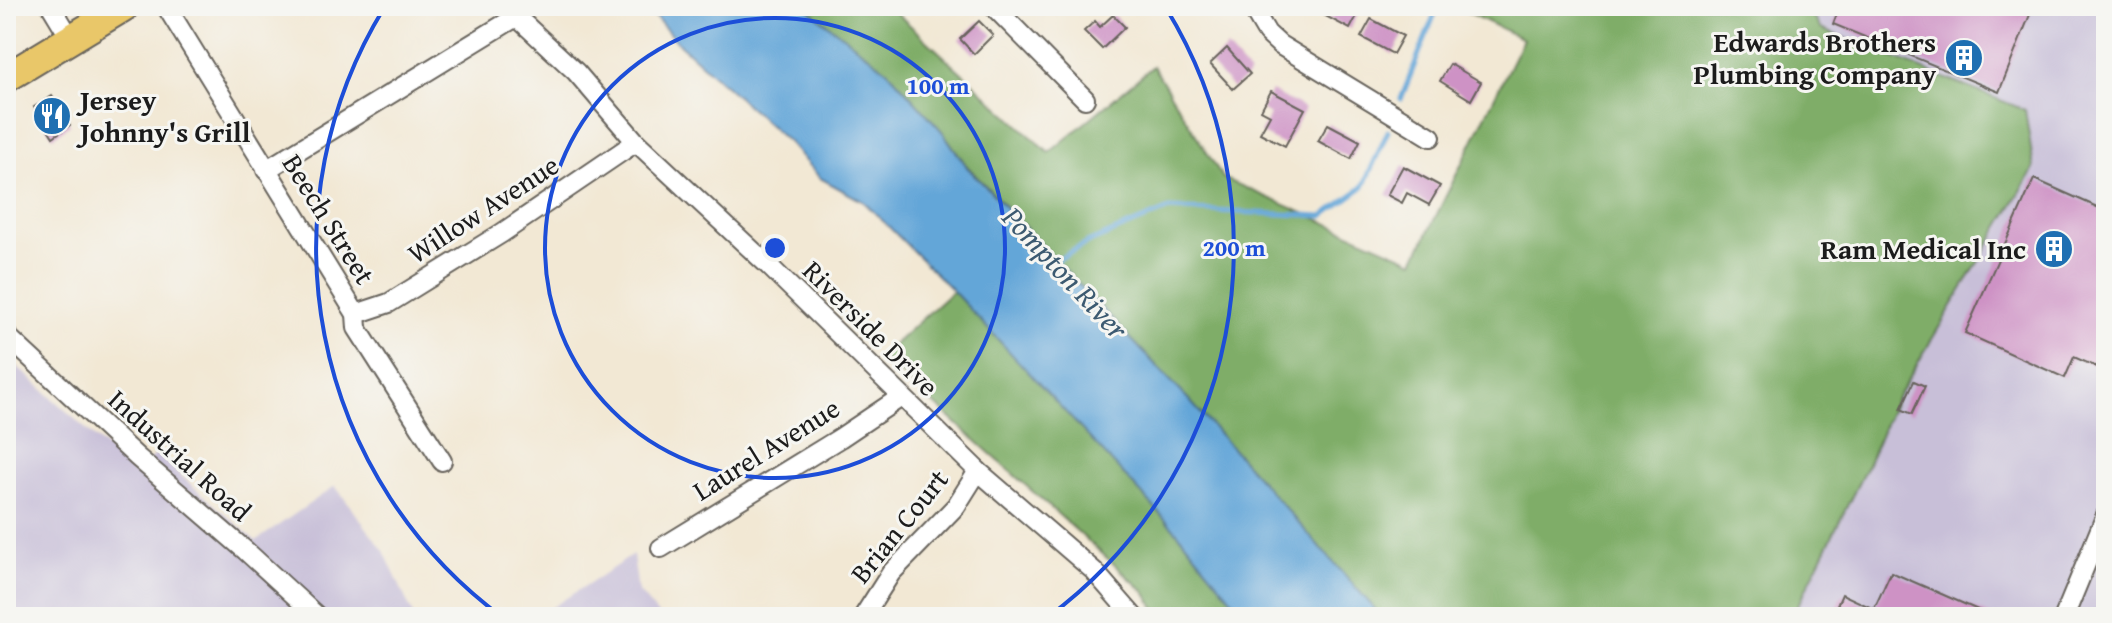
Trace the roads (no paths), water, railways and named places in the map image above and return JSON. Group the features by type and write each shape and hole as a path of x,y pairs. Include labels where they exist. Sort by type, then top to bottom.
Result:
{"main road":[{"path":"6,78 125,6"}],"street":[{"path":"51,6 71,39"},
{"name":"Beech Street","path":"166,6 356,314 357,328 442,461"},
{"path":"993,6 1085,99"},
{"path":"1251,6 1267,33 1280,45 1431,137"},
{"path":"266,170 510,11"},
{"name":"Riverside Drive","path":"510,11 576,72 636,142 769,266 978,471 1094,571 1134,617"},
{"name":"Willow Avenue","path":"356,314 389,303 502,233 636,142"},
{"name":"Industrial Road","path":"6,335 137,457 318,617"},
{"name":"Laurel Avenue","path":"661,548 901,397"},
{"name":"Brian Court","path":"863,617 891,573 956,506 978,471"},
{"path":"2064,617 2106,515"}],"water":[{"name":"Pompton River","path":"646,6 804,6 888,71 942,131 967,167 1189,400 1382,617 1246,617 1177,532 953,291 864,202 820,178 789,143 677,42"}],"waterway":[{"path":"1401,99 1438,6"},
{"name":"Pompton River","path":"1057,260 1087,243 1169,209 1323,216 1363,187 1388,131"}],"place":[{"name":"Edwards Brothers Plumbing Company","path":"1964,58"},
{"name":"Jersey Johnny's Grill","path":"52,116"},
{"name":"Ram Medical Inc","path":"2054,249"}]}
